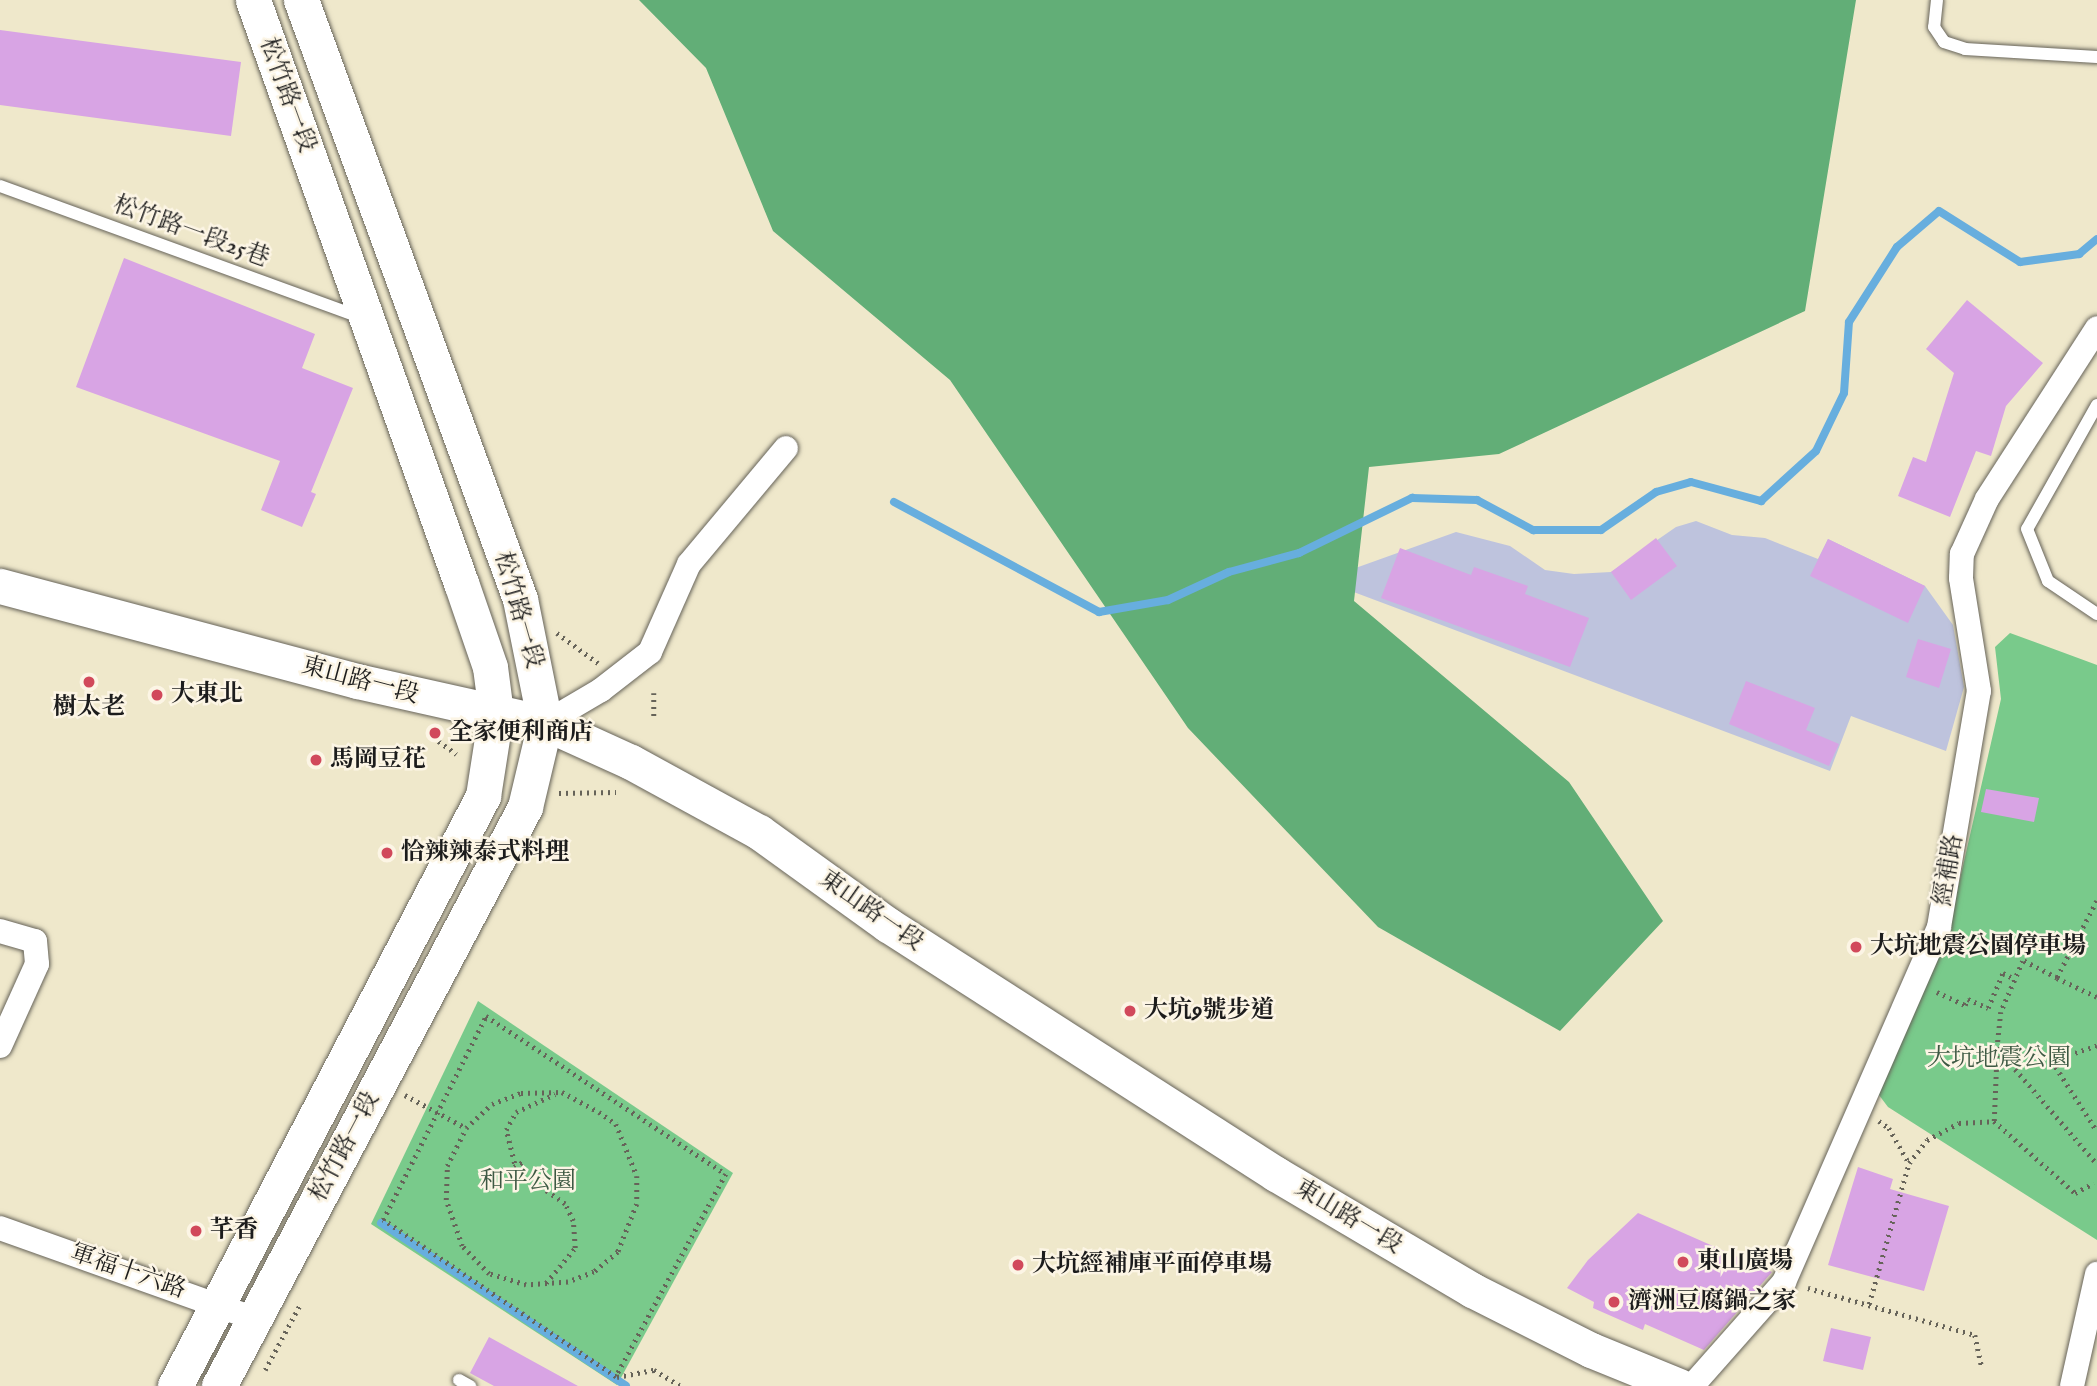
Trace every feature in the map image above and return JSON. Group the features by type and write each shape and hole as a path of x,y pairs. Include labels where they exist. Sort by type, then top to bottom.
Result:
{"street":[{"name":"松竹路一段","path":"175,1386 483,796 496,713 490,667 253,0"},
{"name":"松竹路一段","path":"219,1386 525,807 545,723 520,599 301,0"},
{"name":"經補路","path":"1692,1386 1784,1282 1917,983 1939,927 1979,691 1961,579 1962,554 1987,499 2097,328"},
{"path":"545,723 601,690 650,652 689,564 786,448"},
{"name":"東山路一段","path":"0,586 496,713 545,723 631,762 759,832 888,925 1276,1174 1472,1290 1591,1350 1679,1386"},
{"path":"0,931 35,941 37,964 0,1046"},
{"name":"軍福十六路","path":"0,1228 219,1303 254,1319"},
{"path":"2072,1386 2097,1274"}],"lane":[{"path":"1937,0 1934,27 1944,42 1965,49 2097,57"},
{"name":"松竹路一段25巷","path":"0,186 367,319"},
{"path":"2097,405 2027,529 2048,582 2097,614"}],"path":[{"path":"547,626 607,670"},
{"path":"654,693 654,716"},
{"path":"433,737 456,754"},
{"path":"558,793 616,792"},
{"path":"2057,978 2097,901"},
{"path":"1994,1121 2001,1013 2023,961 2097,997"},
{"path":"1917,983 1965,1005 1968,999 1988,1008 2003,973 2015,979"},
{"path":"616,1377 726,1174 486,1016 383,1220 616,1377 654,1370 681,1386"},
{"path":"2097,1046 2052,1060 2097,1131"},
{"path":"1997,1048 2097,1164"},
{"path":"380,1081 466,1128"},
{"path":"544,1284 575,1248 573,1222 565,1204 539,1190 514,1167 508,1149 510,1121 516,1112 559,1092"},
{"path":"559,1092 585,1101 616,1124 632,1155 637,1204 618,1252 594,1272 544,1284 507,1282 489,1274 455,1233 444,1183 454,1147 466,1128 506,1097 559,1092"},
{"path":"1861,1107 1889,1129 1909,1163"},
{"path":"1869,1304 1909,1163 1927,1140 1959,1123 1994,1121 2075,1194 2094,1183"},
{"path":"514,1167 525,1161"},
{"path":"1784,1282 1975,1335 1982,1368"},
{"path":"477,1293 481,1287"},
{"path":"265,1370 301,1303"}],"shaded area":[{"path":"1696,521 1732,535 1765,538 1818,559 1828,539 1925,586 1953,625 1964,687 1946,751 1851,716 1830,771 1343,588 1350,570 1456,532 1510,546 1545,570 1574,574 1611,572 1676,527"}],"green space":[{"path":"639,0 1856,0 1805,311 1499,454 1369,467 1354,601 1569,782 1663,921 1560,1031 1378,927 1188,728 950,380 773,231 706,68"},
{"name":"大坑地震公園","path":"2010,633 2097,665 2097,1240 1888,1107 1879,1095 1881,1080 1947,936 2001,699 1995,647"},
{"name":"和平公園","path":"478,1001 733,1173 617,1385 371,1224"}],"building":[{"path":"0,30 241,62 231,136 0,105"},
{"path":"124,258 315,334 302,368 353,388 311,492 316,494 302,527 261,510 280,461 76,387"},
{"path":"1967,300 2043,363 2006,406 1991,456 1976,451 1950,517 1898,496 1913,457 1926,462 1954,373 1926,349"},
{"path":"1656,538 1677,566 1631,600 1611,572"},
{"path":"1828,539 1925,586 1908,623 1810,576"},
{"path":"1400,548 1471,575 1474,567 1528,586 1525,594 1589,618 1570,667 1381,598"},
{"path":"1918,639 1951,649 1939,688 1906,677"},
{"path":"1746,681 1815,708 1806,730 1839,744 1829,766 1729,724"},
{"path":"1986,789 2039,798 2034,822 1981,812"},
{"path":"1858,1167 1893,1179 1890,1189 1949,1206 1924,1291 1828,1265"},
{"path":"1638,1213 1772,1272 1704,1350 1645,1324 1643,1330 1593,1308 1594,1302 1567,1288 1588,1260"},
{"path":"1831,1328 1871,1337 1863,1370 1823,1361"},
{"path":"489,1337 578,1386 494,1386 470,1373"}],"waterway":[{"path":"894,502 1099,612 1168,600 1229,572 1299,553 1412,498 1477,500 1533,530 1601,530 1656,492 1691,482 1761,501 1816,451 1844,393 1849,322 1897,247 1939,211 2020,262 2079,254 2097,239"},
{"path":"381,1223 626,1386"}],"place":[{"name":"樹太老","path":"89,682"},
{"name":"大東北","path":"157,695"},
{"name":"全家便利商店","path":"435,733"},
{"name":"馬岡豆花","path":"316,760"},
{"name":"恰辣辣泰式料理","path":"387,853"},
{"name":"大坑地震公園停車場","path":"1856,947"},
{"name":"大坑9號步道","path":"1130,1011"},
{"name":"芊香","path":"196,1231"},
{"name":"東山廣場","path":"1683,1262"},
{"name":"大坑經補庫平面停車場","path":"1018,1265"},
{"name":"濟洲豆腐鍋之家","path":"1614,1302"}]}
